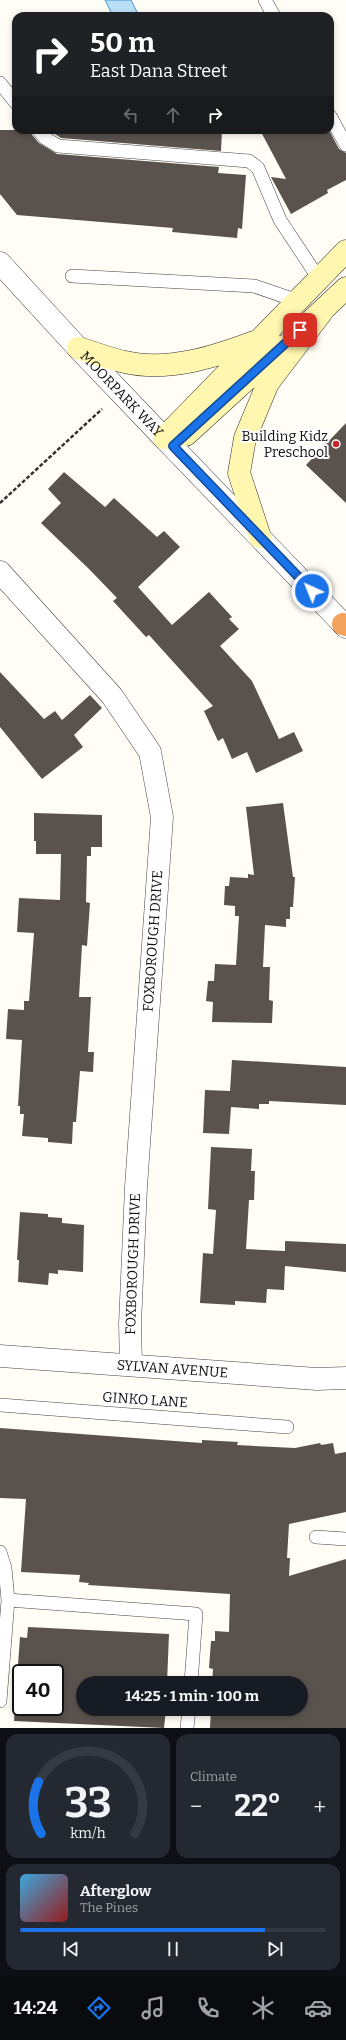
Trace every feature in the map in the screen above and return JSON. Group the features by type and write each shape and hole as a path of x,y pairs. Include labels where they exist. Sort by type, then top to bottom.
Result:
{"main road":[{"path":"169,442 261,339 346,251"},
{"path":"169,442 324,309 346,288"},
{"path":"260,537 240,473 245,438 268,383 324,309"},
{"path":"78,348 125,362 168,365 223,354 261,339"}],"street":[{"name":"MOORPARK WAY","path":"0,263 78,348 345,625"},
{"name":"FOXBOROUGH DRIVE","path":"0,572 112,696 150,752 162,817 136,1188 130,1324 131,1365"},
{"name":"SYLVAN AVENUE","path":"0,1356 317,1379 346,1378"}],"lane":[{"path":"265,0 272,12"},
{"path":"0,83 12,98"},
{"path":"334,123 346,145"},
{"path":"42,134 58,146 249,160 258,168 280,220 319,279"},
{"path":"72,276 254,286 298,301"},
{"name":"GINKO LANE","path":"0,1405 288,1427"},
{"path":"316,1537 346,1539"},
{"path":"0,1552 5,1568 8,1600 0,1701"},
{"path":"8,1600 196,1614 192,1676"},
{"path":"187,1728 188,1716"}],"path":[{"path":"0,503 104,407"}],"water":[{"path":"105,0 131,0 137,12 111,12"}],"building":[{"path":"0,130 12,130 12,134 32,134 39,143 57,154 219,167 218,173 246,175 242,229 238,228 237,238 172,232 173,228 17,215 0,194"},
{"path":"55,134 222,134 221,151 61,138"},
{"path":"262,134 331,134 339,149 346,153 346,180 327,190 328,193 291,214 271,177 286,179"},
{"name":"Building Kidz Preschool","path":"346,423 346,503 306,465"},
{"path":"64,472 105,507 114,498 157,537 164,531 180,547 138,587 172,625 209,592 232,617 229,619 239,629 220,646 252,681 279,739 294,732 303,751 256,773 247,752 232,759 223,738 218,741 204,711 213,706 149,635 146,637 113,601 117,598 41,523 61,503 48,489"},
{"path":"0,672 44,719 55,711 62,720 90,695 102,708 74,735 83,747 42,779 0,727"},
{"path":"283,803 293,877 295,877 293,907 290,907 290,919 286,919 286,927 265,925 263,967 270,967 269,1000 273,1001 272,1023 212,1022 213,1002 206,1001 208,981 214,981 215,964 236,965 239,916 235,916 235,906 224,905 225,886 229,886 230,877 248,878 248,874 254,875 246,807"},
{"path":"34,813 102,815 102,847 91,847 91,856 87,856 86,902 90,903 87,946 82,945 79,997 91,997 88,1052 94,1052 93,1072 80,1071 76,1122 73,1122 72,1144 48,1142 48,1138 22,1136 24,1114 20,1114 20,1106 18,1106 22,1040 6,1039 8,1009 24,1010 24,1001 29,1001 34,933 17,932 19,898 60,900 61,854 36,854 36,841 34,841"},
{"path":"232,1060 346,1067 346,1105 269,1101 269,1104 259,1104 259,1109 231,1107 229,1134 203,1133 205,1090 230,1091"},
{"path":"211,1147 252,1149 251,1171 255,1171 254,1200 249,1200 246,1249 285,1251 285,1241 346,1244 346,1272 285,1266 284,1290 267,1289 266,1303 235,1301 235,1305 200,1303 203,1253 213,1254 216,1210 208,1209"},
{"path":"20,1212 48,1214 48,1217 62,1218 62,1223 84,1225 83,1272 58,1270 58,1274 49,1273 48,1285 18,1282 19,1260 17,1260"},
{"path":"0,1428 202,1443 202,1440 238,1442 237,1445 295,1448 320,1443 321,1445 333,1443 335,1454 346,1452 346,1512 289,1524 287,1558 290,1558 289,1576 346,1559 346,1728 210,1728 211,1716 308,1716 308,1676 212,1676 213,1669 209,1668 211,1641 215,1641 215,1631 229,1632 230,1594 88,1585 89,1583 79,1582 80,1575 21,1572 26,1499 0,1498"},
{"path":"28,1627 169,1634 167,1676 76,1676 76,1716 165,1716 164,1728 14,1721 14,1716 64,1716 64,1664 18,1664 20,1637 27,1638"}],"place":[{"name":"Building Kidz Preschool","path":"336,444"}],"route":[{"path":"300,330 173,446 312,591"}]}
